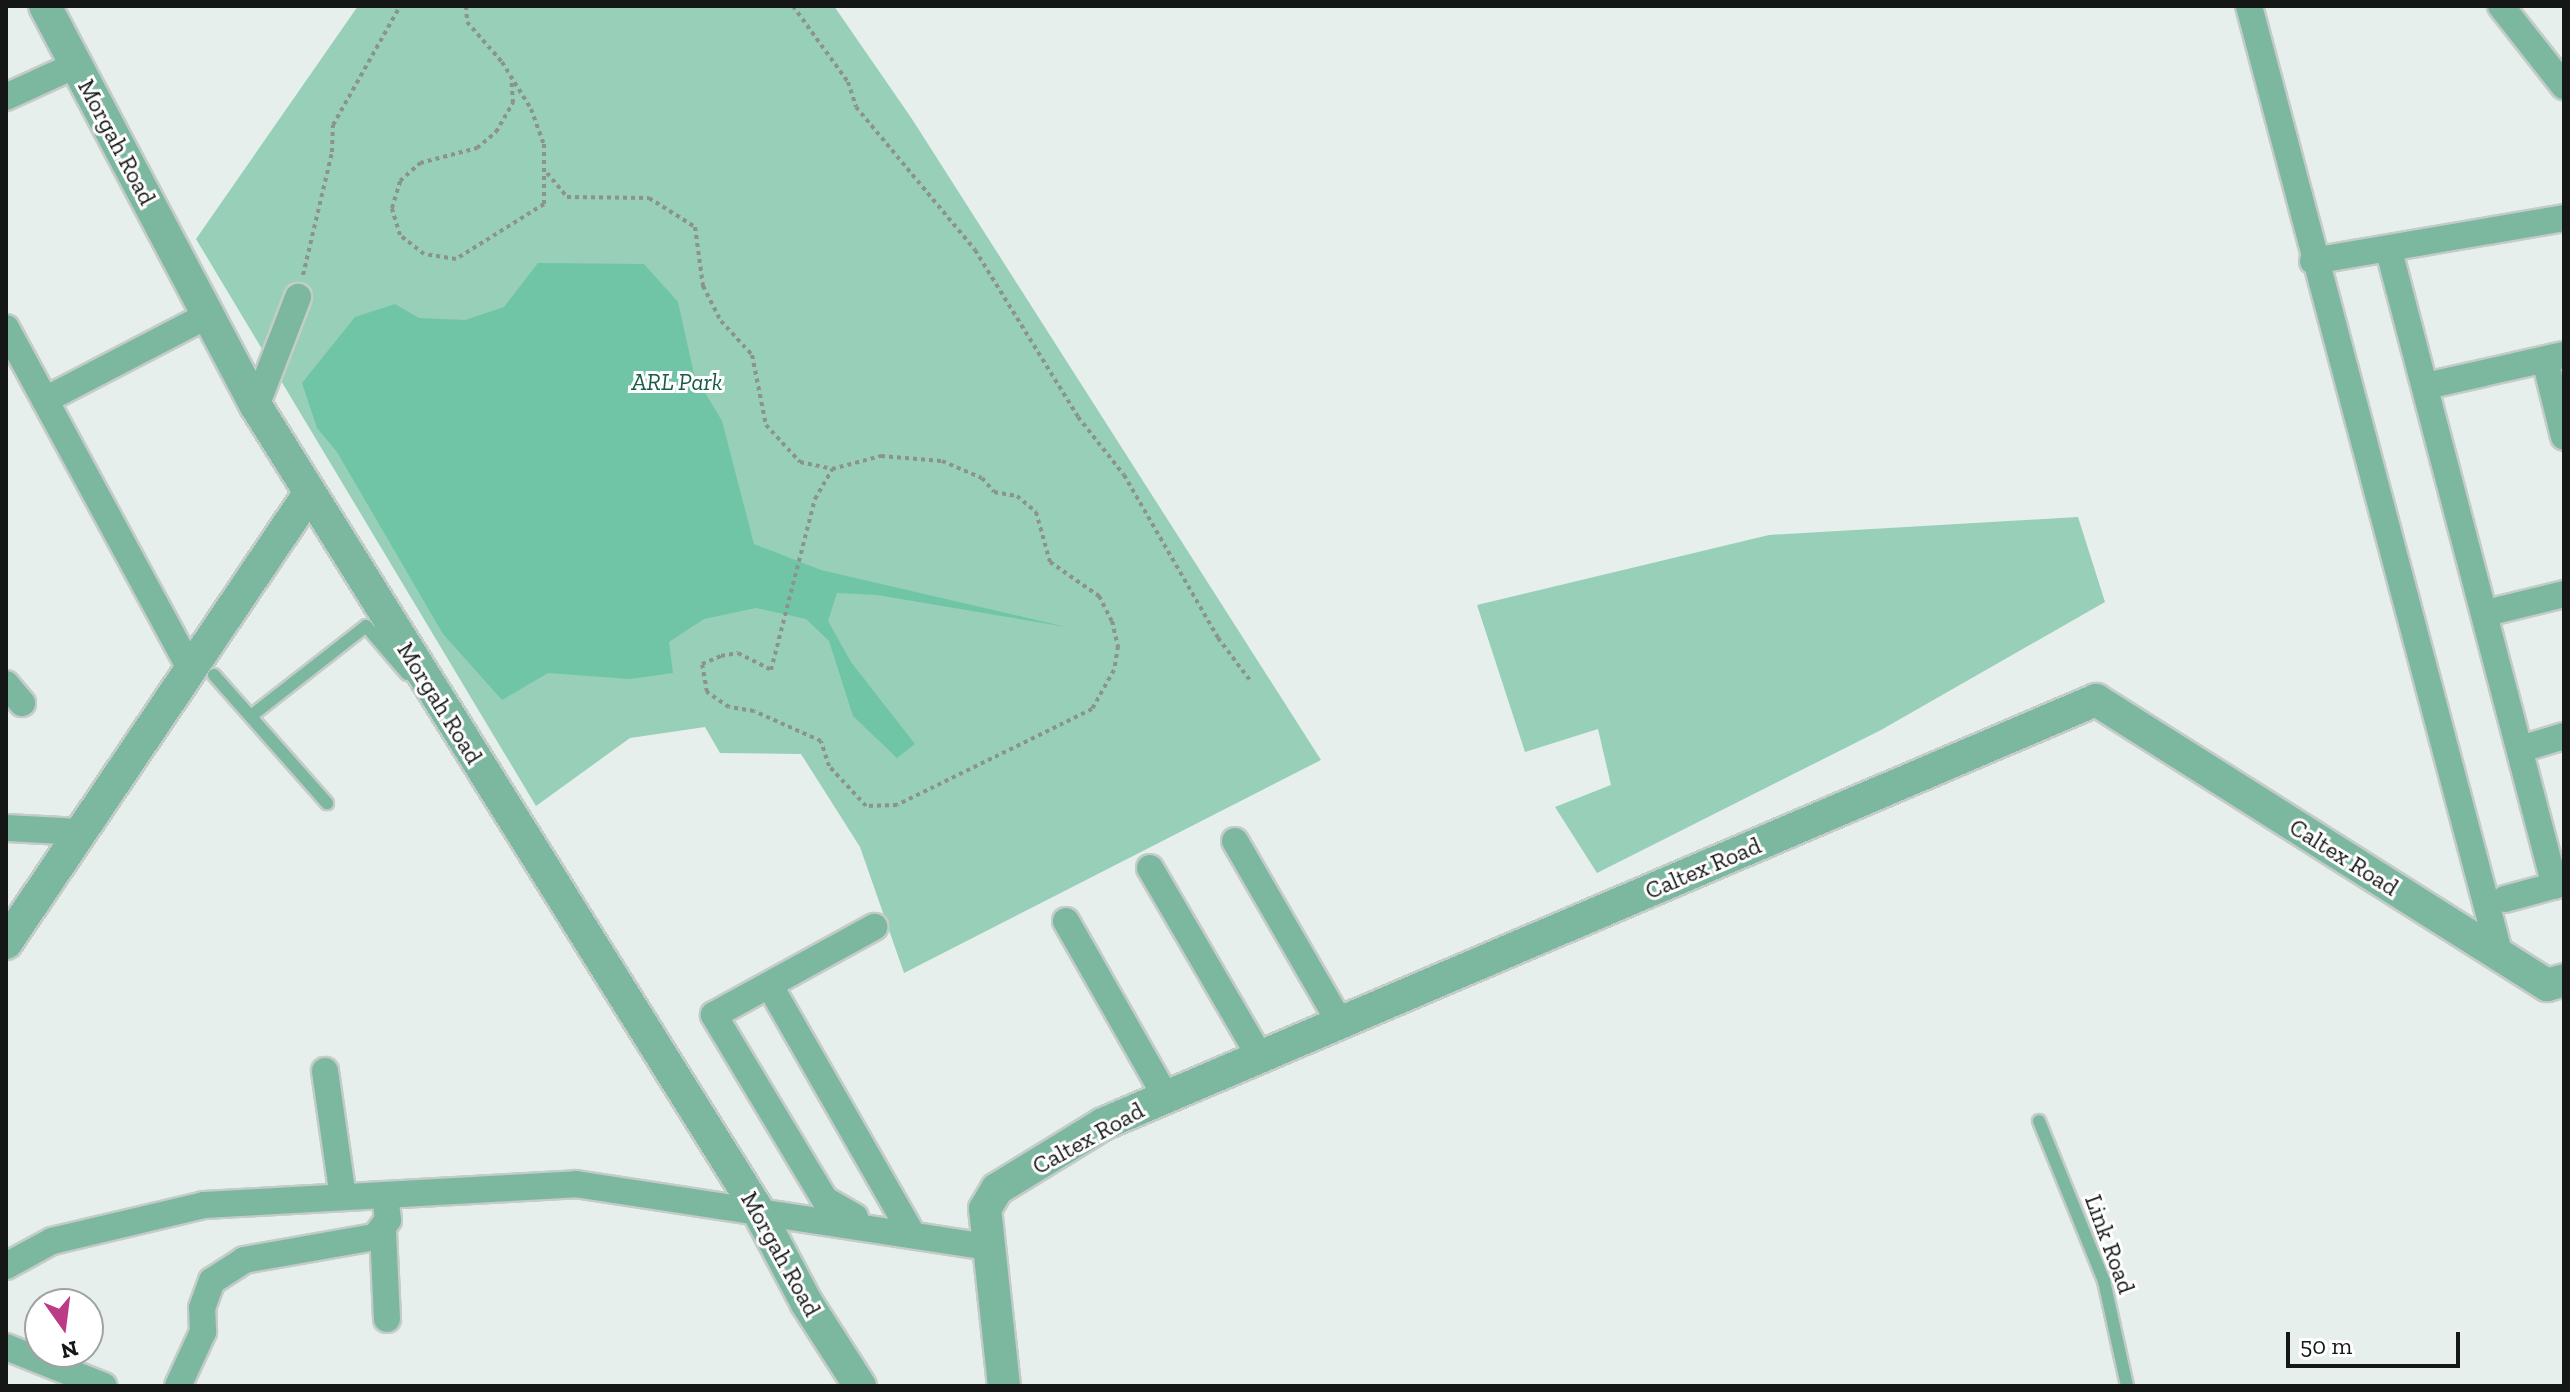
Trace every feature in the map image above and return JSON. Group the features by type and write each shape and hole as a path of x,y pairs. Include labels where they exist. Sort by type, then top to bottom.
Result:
{"street":[{"name":"Morgah Road","path":"45,6 256,406 756,1207 806,1302 860,1386"},
{"path":"2249,6 2313,261 2500,956"},
{"path":"2501,6 2564,86"},
{"path":"6,97 76,65"},
{"path":"2313,261 2389,251 2564,218"},
{"path":"2389,251 2521,749 2560,884 2505,899"},
{"path":"256,406 298,297"},
{"path":"45,400 208,315"},
{"path":"6,328 202,672"},
{"path":"2426,386 2554,358 2564,437"},
{"path":"6,943 81,832 202,672 309,494"},
{"path":"2486,613 2564,594"},
{"name":"Caltex Road","path":"1004,1386 986,1247 985,1209 997,1189 1103,1124 2096,700 2547,985 2564,980"},
{"path":"2521,749 2564,736"},
{"path":"6,828 81,832"},
{"path":"1235,841 1340,1023"},
{"path":"1150,868 1260,1057"},
{"path":"1066,921 1166,1097"},
{"path":"873,1228 825,1200 714,1015 874,927"},
{"path":"770,986 912,1234"},
{"path":"325,1071 343,1197"},
{"path":"6,1266 52,1241 204,1205 576,1184 756,1207 986,1247"},
{"path":"385,1195 388,1220 383,1231 387,1319"},
{"path":"178,1386 203,1332 202,1308 212,1281 244,1260 383,1231"},
{"path":"6,1347 104,1386"}],"lane":[{"path":"251,716 366,626 459,734"},
{"path":"202,672 251,716 327,803"},
{"name":"Link Road","path":"2039,1121 2104,1281 2127,1386"}],"path":[{"path":"298,297 332,152 333,125 400,6"},
{"path":"466,6 467,22 511,77 544,144 547,173 544,204 456,259 424,254 400,235 392,208 400,181 420,163 477,148 496,132 513,103 511,77"},
{"path":"793,6 848,82 856,107 975,250 1078,417 1124,475 1218,638 1252,683"},
{"path":"547,173 567,197 649,198 695,227 703,286 721,321 752,355 766,425 800,462 832,469 881,456 942,461 982,478 994,492 1017,496 1036,512 1050,562 1099,596 1118,646 1114,670 1092,709 897,805 866,806 829,766 821,741 754,711 729,707 707,692 701,681 702,664 738,653 771,670 809,521 832,469"}],"green space":[{"name":"ARL Park","path":"358,6 834,6 912,119 1321,760 904,973 860,847 801,754 720,753 705,727 630,738 536,806 196,239"},
{"path":"2078,517 2105,602 1881,730 1597,873 1555,807 1611,785 1598,729 1525,752 1477,605 1769,535"}],"shaded area":[{"path":"538,263 644,264 678,302 694,374 722,421 754,544 821,570 1066,627 877,595 837,593 828,621 851,662 915,744 897,758 853,716 829,641 806,619 756,608 704,619 669,642 673,673 630,679 548,673 502,700 443,634 337,452 317,428 302,383 355,317 395,304 419,318 465,320 504,307"}]}
